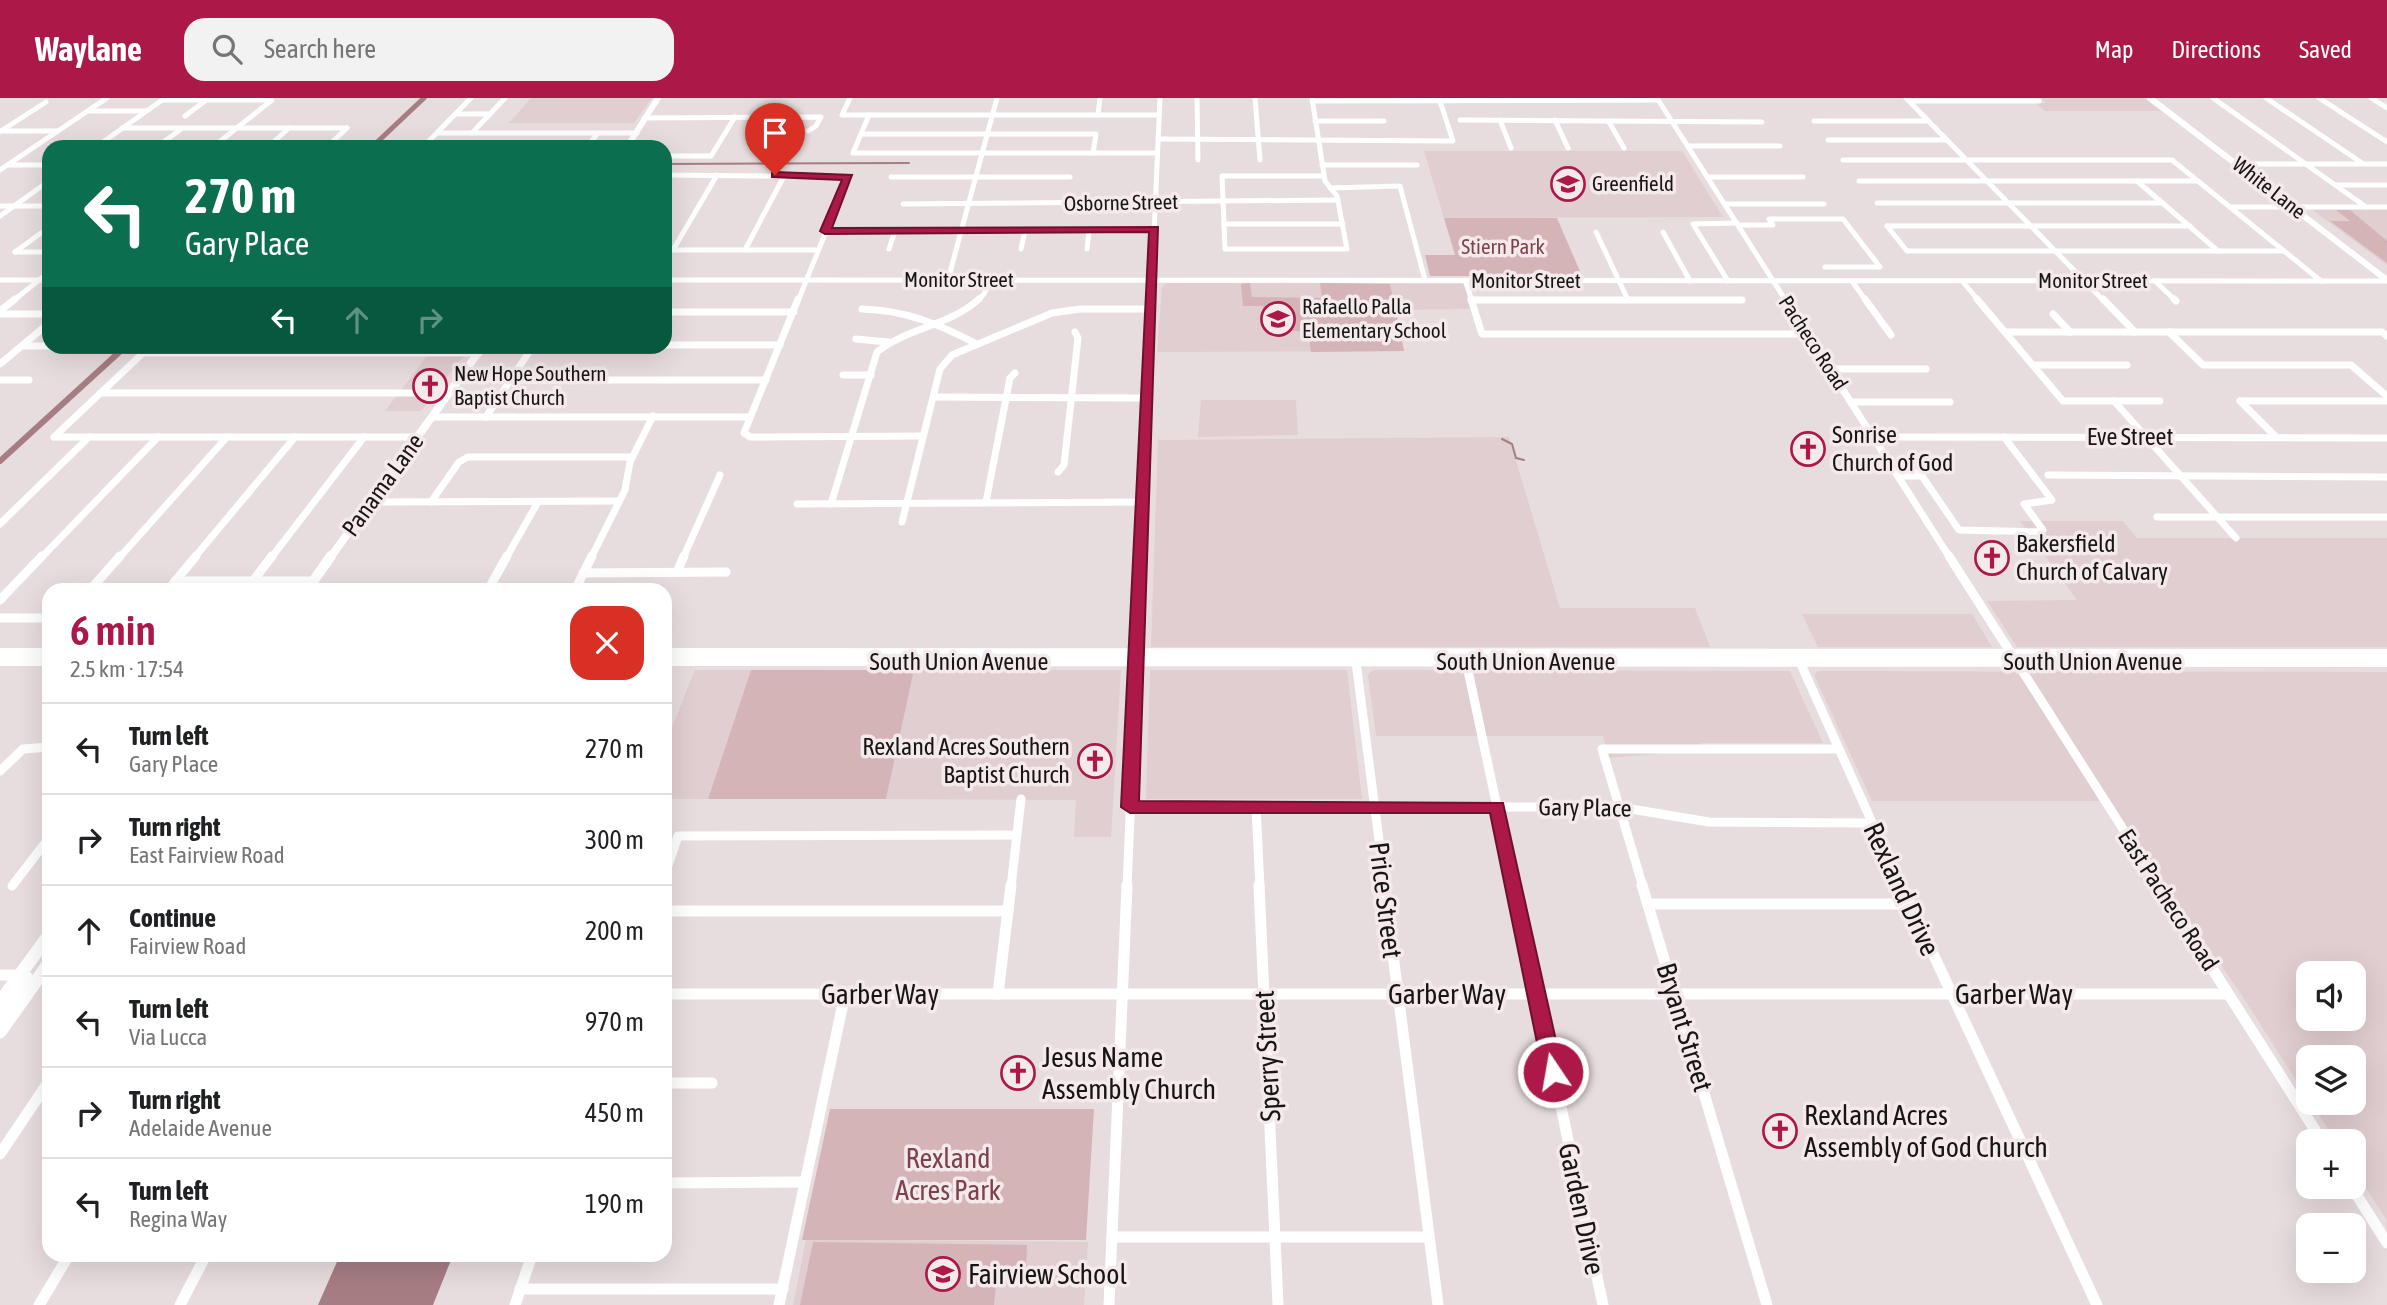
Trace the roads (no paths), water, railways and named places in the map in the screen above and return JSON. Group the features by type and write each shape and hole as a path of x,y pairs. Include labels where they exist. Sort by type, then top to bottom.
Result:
{"main road":[{"path":"632,140 643,130 658,98"},
{"path":"648,118 666,98"},
{"name":"White Lane","path":"2150,98 2183,118 2387,272"},
{"name":"White Lane","path":"2157,101 2387,280"},
{"path":"2223,154 2245,164"},
{"name":"Panama Lane","path":"312,583 478,354"},
{"path":"0,653 42,653"},
{"name":"South Union Avenue","path":"672,657 699,657 712,653 792,653 1137,657 1255,662 2387,658"},
{"path":"727,661 734,658 783,657 792,653"},
{"path":"1255,662 1280,658 1336,657 1345,653"},
{"path":"1466,661 1479,657 1532,657 1551,653"},
{"name":"South Union Avenue","path":"672,657 727,661 1551,653 1800,658 1866,657 1884,654 2346,662 2387,658"},
{"path":"0,661 42,661"},
{"path":"0,1002 42,945"},
{"path":"0,1032 42,973"},
{"path":"0,1017 24,983 26,977 20,975"}],"street":[{"path":"45,140 107,98"},
{"path":"430,140 471,98"},
{"path":"472,133 505,98"},
{"path":"850,98 842,115 1159,115"},
{"path":"947,280 997,98"},
{"path":"1098,115 1100,98"},
{"path":"1109,1305 1160,98"},
{"path":"1197,98 1198,160"},
{"path":"1255,98 1261,160"},
{"path":"2213,98 2366,207"},
{"path":"2266,98 2363,164"},
{"path":"2319,98 2387,142"},
{"path":"2371,98 2387,108"},
{"path":"106,140 163,99 273,99"},
{"path":"185,116 208,99"},
{"path":"221,140 273,99"},
{"path":"1324,176 1222,176 1225,249 1347,248 1338,200 1324,176 1312,100 1658,99"},
{"name":"Pacheco Road","path":"1658,99 2014,658"},
{"path":"1907,99 2037,99"},
{"path":"1907,99 2135,332"},
{"path":"1158,139 1453,141 1438,100"},
{"path":"1,131 46,102"},
{"path":"89,111 147,111"},
{"path":"455,114 490,114"},
{"path":"869,115 853,153 1157,153"},
{"path":"672,156 711,156 735,117"},
{"path":"648,118 821,117 816,127 808,131"},
{"path":"1460,120 1762,122"},
{"path":"1500,120 1511,148"},
{"path":"1555,120 1568,148"},
{"path":"1315,121 1384,121"},
{"path":"1609,121 1624,148"},
{"path":"1814,121 1928,121"},
{"path":"122,128 347,128 334,140"},
{"path":"166,140 182,128"},
{"path":"276,140 289,128"},
{"path":"1,131 58,131"},
{"path":"437,133 637,133"},
{"path":"592,140 598,133"},
{"path":"861,134 1096,134 1093,153"},
{"path":"1828,140 1947,140"},
{"path":"0,170 42,142"},
{"path":"1688,146 1780,146"},
{"path":"1843,160 2172,160 2321,281"},
{"path":"1322,164 1417,165"},
{"path":"2245,164 2387,164"},
{"path":"8,165 42,165"},
{"path":"672,175 848,177 744,433 750,437 923,436"},
{"path":"672,245 717,175"},
{"path":"745,250 784,176"},
{"path":"891,177 1070,177"},
{"path":"1707,177 1803,177"},
{"path":"1859,181 2198,181"},
{"path":"2137,181 2218,251"},
{"path":"2335,185 2387,185"},
{"path":"0,216 42,186"},
{"path":"1330,188 1400,186 1425,281"},
{"name":"Osborne Street","path":"903,204 1338,200"},
{"path":"1877,203 2163,203"},
{"path":"1725,204 1824,204"},
{"path":"0,206 42,206"},
{"path":"2230,207 2387,207"},
{"path":"1728,281 1693,224 1773,225 1769,219 1843,219 1889,282"},
{"path":"1224,224 1343,224"},
{"path":"2190,226 1887,226 1907,251 2284,251"},
{"path":"825,231 1154,229"},
{"path":"888,249 895,231"},
{"path":"1021,249 1025,231"},
{"path":"1087,249 1089,231"},
{"path":"1596,232 1628,300"},
{"path":"1663,232 1690,281"},
{"path":"41,233 15,252 42,252"},
{"path":"672,250 817,250"},
{"path":"1825,267 1880,267"},
{"path":"0,312 42,277"},
{"path":"0,280 42,280"},
{"name":"Monitor Street","path":"672,280 2387,280"},
{"path":"831,504 877,352 888,342 979,301 986,294 991,280"},
{"path":"1465,281 1482,334 1807,334"},
{"path":"1852,281 1891,335"},
{"path":"1962,281 2063,401 2160,401"},
{"path":"2155,281 2176,301"},
{"path":"1471,300 1742,300"},
{"path":"862,309 908,312 975,343"},
{"path":"902,522 943,364 958,351 1052,313 1080,309 1151,309"},
{"path":"0,312 42,314"},
{"path":"672,312 794,312"},
{"path":"2053,314 2070,332"},
{"path":"0,364 42,329"},
{"path":"1058,472 1064,465 1078,338 1075,332"},
{"path":"2005,332 2385,334"},
{"path":"2169,332 2203,365 2351,365 2387,399"},
{"path":"856,339 888,342"},
{"path":"672,345 780,345"},
{"path":"22,346 42,346"},
{"path":"142,354 54,437 418,437"},
{"path":"486,417 528,354"},
{"path":"2033,365 2127,365"},
{"path":"1830,369 1926,369"},
{"path":"986,502 1010,378 1015,373"},
{"path":"843,375 871,374"},
{"path":"0,380 29,380"},
{"path":"511,380 766,380"},
{"path":"100,393 449,393"},
{"path":"934,397 1147,398"},
{"path":"2276,438 2239,401 2387,399"},
{"path":"2114,401 2236,538"},
{"path":"1851,402 1951,402"},
{"path":"578,583 625,490 632,457 653,416"},
{"path":"432,417 750,417"},
{"path":"0,524 89,437"},
{"path":"0,600 158,437"},
{"path":"96,583 227,437"},
{"path":"175,581 295,437"},
{"path":"253,581 364,437"},
{"name":"Eve Street","path":"1873,437 2386,439"},
{"path":"1897,474 1922,476 1959,530 2041,532 2043,530 2024,504 2052,500 2004,437"},
{"path":"431,502 459,462 468,457 632,457"},
{"path":"677,572 720,475"},
{"path":"2048,475 2387,477"},
{"path":"371,502 619,501"},
{"path":"492,583 538,502"},
{"path":"797,504 1143,502"},
{"path":"2157,517 2387,517"},
{"path":"583,573 726,572"},
{"path":"175,581 276,583"},
{"path":"0,618 42,618"},
{"name":"Rexland Drive","path":"1800,658 1837,749 2097,1305"},
{"name":"East Pacheco Road","path":"2014,658 2314,1129"},
{"name":"Garden Drive","path":"1466,661 1603,1305"},
{"name":"Price Street","path":"1356,662 1438,1305"},
{"path":"0,771 23,749 42,748"},
{"name":"Bryant Street","path":"1768,1305 1602,749 1837,749"},
{"path":"998,994 1021,800"},
{"name":"Gary Place","path":"1130,807 1619,807 1709,822 1871,823"},
{"name":"Sperry Street","path":"1256,807 1279,1305"},
{"path":"672,853 678,835 1017,835"},
{"path":"12,886 42,847"},
{"path":"1648,904 1909,904"},
{"path":"672,911 1008,911"},
{"path":"0,975 20,975"},
{"name":"Garber Way","path":"672,994 2228,994"},
{"path":"779,1305 845,994"},
{"path":"672,1083 712,1083"},
{"path":"0,1154 42,1092"},
{"path":"36,1101 42,1101"},
{"path":"672,1183 805,1182"},
{"path":"2359,1199 2387,1243"},
{"path":"1111,1237 1429,1237"},
{"path":"39,1305 65,1262"},
{"path":"180,1305 202,1262"},
{"path":"515,1305 530,1262"},
{"path":"520,1289 783,1289"}],"waterway":[{"path":"379,140 424,98"},
{"path":"672,164 909,163"},
{"path":"0,461 117,354"},
{"path":"1502,439 1512,444 1516,458 1524,460"}],"place":[{"name":"Greenfield","path":"1568,184"},
{"name":"Rafaello Palla Elementary School","path":"1278,319"},
{"name":"New Hope Southern Baptist Church","path":"430,386"},
{"name":"Sonrise Church of God","path":"1808,449"},
{"name":"Bakersfield Church of Calvary","path":"1992,558"},
{"name":"Rexland Acres Southern Baptist Church","path":"1095,761"},
{"name":"Jesus Name Assembly Church","path":"1018,1073"},
{"name":"Rexland Acres Assembly of God Church","path":"1780,1131"},
{"name":"Fairview School","path":"943,1274"}],"park label":[{"name":"Stiern Park","path":"1503,247"},
{"name":"Rexland Acres Park","path":"948,1174"}]}
